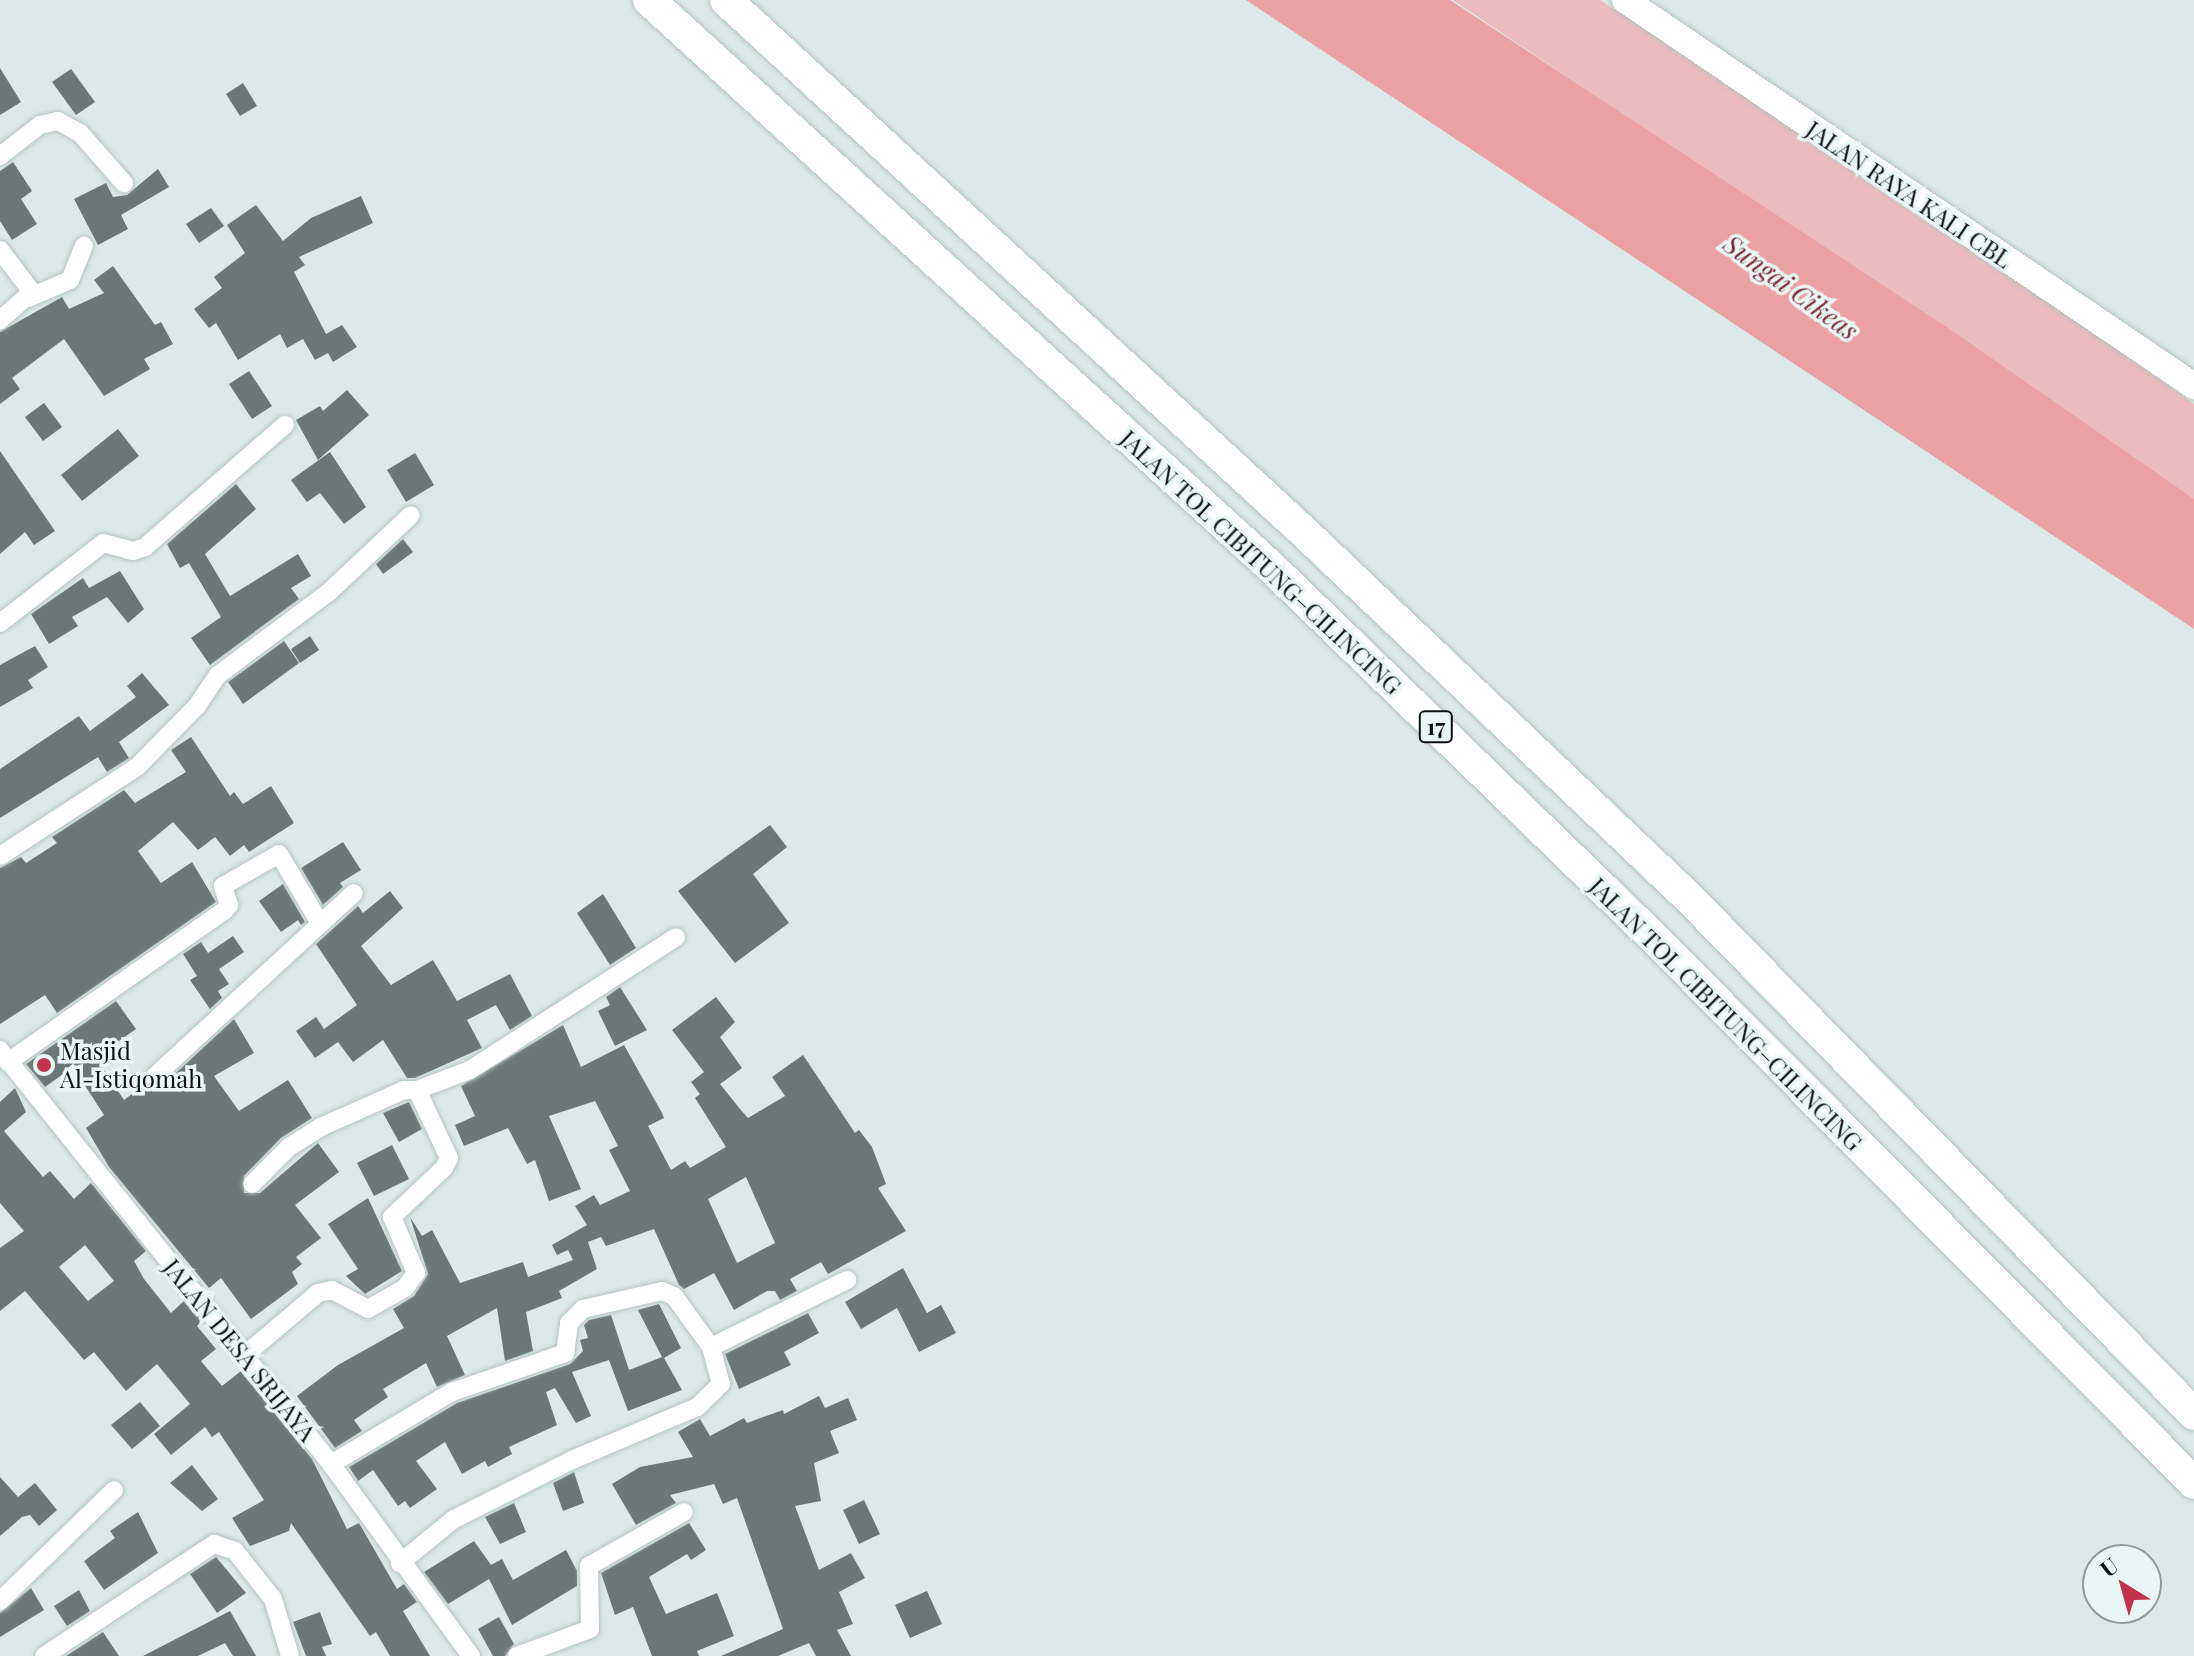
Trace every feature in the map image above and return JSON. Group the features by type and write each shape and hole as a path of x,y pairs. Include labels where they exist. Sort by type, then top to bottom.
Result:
{"highway":[{"name":"JALAN TOL CIBITUNG–CILINCING","path":"649,0 1271,567 1654,938 2194,1483"},
{"name":"JALAN TOL CIBITUNG–CILINCING","path":"726,0 1305,533 1691,900 2194,1414"},
{"path":"1985,1203 2194,1383"}],"street":[{"name":"JALAN RAYA KALI CBL","path":"1625,0 2194,386"},
{"path":"0,156 40,125 58,121 80,133 124,183"},
{"path":"0,320 28,298 70,280 84,246"},
{"path":"0,250 32,290 28,298"},
{"path":"0,623 103,543 133,551 145,547 285,425"},
{"path":"0,856 137,767 188,716 218,675 329,592 411,515"},
{"path":"4,1056 224,911 229,905 223,886 279,854 320,923"},
{"path":"155,1076 260,984 354,893"},
{"path":"252,1184 289,1147 321,1127 380,1099 417,1090 470,1070 676,937"},
{"name":"JALAN DESA SRIJAYA","path":"4,1056 331,1464 400,1563 471,1656"},
{"path":"245,1355 318,1293 332,1290 368,1309 412,1281 415,1270 392,1217 444,1168 449,1158 417,1090"},
{"path":"711,1347 847,1280"},
{"path":"331,1464 452,1392 565,1353 569,1323 583,1309 662,1291 674,1296 711,1347 721,1384 697,1407 572,1460 454,1519 400,1563"},
{"path":"0,1601 114,1490"},
{"path":"517,1656 590,1629 589,1566 684,1512"},
{"path":"44,1656 214,1544 235,1551 273,1599 290,1656"}],"shaded area":[{"path":"1453,0 1600,0 1915,205 2194,404 2194,499"}],"water":[{"name":"Sungai Cikeas","path":"1246,0 1450,0 1951,330 2194,499 2194,629"}],"building":[{"path":"0,68 21,102 0,115"},
{"path":"71,69 95,102 76,115 52,82"},
{"path":"243,83 257,106 240,116 226,94"},
{"path":"13,162 32,191 21,199 37,224 12,240 0,221 0,171"},
{"path":"158,169 169,187 121,215 128,229 98,245 74,199 106,183 113,197 127,195"},
{"path":"361,196 373,223 299,257 305,265 294,272 326,334 342,325 357,347 333,362 328,353 315,360 303,339 287,348 280,334 238,360 216,323 209,328 194,309 222,288 214,277 245,253 227,225 256,205 283,241 311,218"},
{"path":"211,208 224,226 199,243 186,224"},
{"path":"113,266 155,325 161,322 173,344 144,359 150,369 104,396 64,339 12,378 20,389 0,404 0,332 62,297 69,309 104,293 94,280"},
{"path":"249,371 272,406 252,419 229,384"},
{"path":"347,390 369,415 318,460 296,420 320,406 323,411"},
{"path":"44,403 62,427 43,441 25,417"},
{"path":"118,429 139,456 82,501 61,475"},
{"path":"0,451 55,531 34,545 25,532 0,554"},
{"path":"330,452 366,507 344,524 320,493 307,502 291,480"},
{"path":"415,453 434,485 406,502 387,470"},
{"path":"236,484 256,509 205,554 230,596 298,554 311,576 291,588 299,599 210,665 191,638 221,617 189,563 180,568 167,544"},
{"path":"403,539 413,552 383,574 376,564"},
{"path":"120,571 144,609 128,623 107,597 72,617 78,626 49,644 31,614 83,578 89,588"},
{"path":"310,636 319,650 300,663 291,649"},
{"path":"284,641 299,663 243,704 228,682"},
{"path":"35,646 48,667 28,680 33,688 0,707 0,665"},
{"path":"142,673 169,705 119,742 129,758 107,772 98,757 0,818 0,769 79,716 90,731 136,697 127,686"},
{"path":"191,737 230,796 234,792 243,804 271,786 294,823 249,852 244,845 230,856 215,837 198,850 173,822 138,851 161,883 192,862 216,902 57,1013 45,995 0,1024 0,868 21,857 26,863 57,843 52,837 124,790 135,803 186,772 171,750"},
{"path":"770,825 787,847 753,874 789,923 735,963 678,891"},
{"path":"343,842 361,870 340,883 343,887 323,905 301,868"},
{"path":"283,884 305,922 301,925 298,920 281,932 259,901"},
{"path":"390,891 403,908 361,946 391,985 433,960 457,1001 510,974 532,1016 510,1030 496,1005 467,1020 482,1048 415,1078 407,1078 383,1040 353,1062 338,1042 315,1058 296,1031 316,1017 324,1029 357,1005 316,944 358,906 363,913"},
{"path":"603,894 636,948 610,965 577,913"},
{"path":"233,936 244,952 219,969 229,984 218,991 222,998 210,1009 190,980 197,976 183,954 201,942 208,953"},
{"path":"620,987 647,1030 615,1046 598,1011 610,1005 606,997"},
{"path":"716,997 735,1022 720,1037 742,1068 720,1084 748,1118 785,1096 772,1077 803,1055 855,1133 859,1130 872,1147 886,1184 878,1188 906,1231 828,1274 821,1262 790,1279 797,1291 780,1300 775,1291 767,1291 734,1310 714,1273 684,1289 679,1285 654,1229 606,1246 601,1237 588,1242 597,1269 559,1291 562,1298 526,1312 533,1351 505,1361 497,1308 447,1336 465,1375 437,1387 426,1363 383,1389 388,1397 354,1420 362,1431 335,1448 297,1396 338,1365 404,1328 393,1309 414,1296 428,1274 410,1217 422,1236 432,1230 460,1283 523,1262 528,1277 573,1260 568,1250 557,1255 552,1245 587,1225 575,1206 594,1195 600,1205 630,1191 609,1150 618,1146 595,1101 549,1116 581,1189 549,1201 535,1160 527,1164 508,1128 464,1146 455,1125 475,1116 461,1086 563,1025 581,1067 624,1045 664,1118 648,1126 671,1170 685,1161 690,1168 726,1147 695,1098 700,1094 691,1082 704,1072 672,1030","holes":["746,1177 775,1243 737,1263 708,1199"]},
{"path":"116,1001 136,1029 96,1057 124,1100 146,1083 163,1085 234,1019 254,1053 214,1076 239,1111 288,1080 312,1118 281,1138 244,1176 244,1193 260,1193 318,1143 339,1172 295,1205 321,1238 296,1257 302,1264 292,1272 298,1284 251,1319 221,1278 209,1288 109,1167 86,1128 104,1115 73,1067 45,1087 26,1064"},
{"path":"15,1088 26,1112 4,1131 43,1177 50,1171 74,1199 91,1183 146,1251 134,1261 171,1313 185,1300 202,1322 197,1326 216,1349 201,1361 222,1386 241,1371 312,1459 347,1529 359,1523 397,1589 404,1584 417,1602 403,1611 430,1656 390,1656 376,1632 370,1636 291,1523 289,1531 250,1546 232,1518 264,1500 219,1432 212,1437 205,1427 171,1455 154,1434 190,1404 157,1364 126,1391 94,1352 84,1360 25,1291 0,1311 0,1248 24,1231 0,1203 0,1102","holes":["85,1245 114,1281 88,1301 59,1267"]},
{"path":"409,1102 422,1129 399,1142 383,1113"},
{"path":"392,1145 409,1179 374,1196 357,1163"},
{"path":"368,1198 402,1271 365,1294 346,1276 358,1269 328,1224"},
{"path":"903,1268 927,1313 941,1305 956,1333 919,1352 897,1308 861,1329 845,1302"},
{"path":"659,1304 681,1348 664,1358 682,1390 628,1411 609,1360 572,1372 591,1416 576,1423 555,1388 546,1392 557,1425 509,1447 512,1454 488,1467 485,1461 462,1474 445,1442 416,1461 437,1489 410,1508 405,1501 398,1506 373,1470 358,1481 349,1467 457,1403 570,1364 583,1351 580,1340 588,1338 584,1325 589,1320 611,1315 629,1370 662,1357 638,1310"},
{"path":"808,1313 819,1333 784,1352 791,1365 739,1389 725,1354"},
{"path":"819,1396 825,1408 848,1398 857,1420 830,1431 839,1453 814,1463 821,1501 795,1506 819,1570 851,1553 865,1578 839,1592 853,1624 837,1630 851,1656 816,1656 809,1643 778,1656 721,1656 783,1629 737,1498 723,1504 714,1484 670,1495 676,1503 636,1525 612,1484 640,1467 693,1457 678,1432 700,1419 710,1436 744,1418 747,1423 783,1410 784,1414"},
{"path":"140,1402 160,1426 132,1449 111,1425"},
{"path":"192,1465 218,1499 202,1511 170,1483"},
{"path":"574,1472 584,1503 563,1511 553,1483"},
{"path":"0,1477 18,1497 35,1483 57,1510 39,1526 30,1515 22,1517 0,1536"},
{"path":"864,1500 880,1534 859,1544 843,1510"},
{"path":"514,1503 526,1532 500,1544 485,1517"},
{"path":"138,1512 158,1553 104,1590 84,1561 115,1538 110,1531"},
{"path":"689,1523 706,1550 691,1560 687,1554 649,1577 666,1614 717,1593 734,1636 697,1651 699,1656 652,1656 633,1607 615,1615 601,1573"},
{"path":"474,1541 491,1565 502,1559 513,1580 566,1550 577,1571 577,1586 512,1625 489,1579 448,1604 424,1572"},
{"path":"216,1557 246,1593 217,1613 190,1574"},
{"path":"31,1588 44,1610 0,1637 0,1613"},
{"path":"79,1590 90,1611 67,1626 54,1606"},
{"path":"927,1591 942,1624 910,1638 895,1605"},
{"path":"230,1611 256,1656 233,1656 225,1643 198,1656 143,1656"},
{"path":"320,1612 332,1644 322,1647 326,1656 306,1656 293,1622"},
{"path":"499,1617 514,1644 505,1656 493,1656 478,1629"},
{"path":"103,1632 119,1656 66,1656"}],"place":[{"name":"Masjid Al-Istiqomah","path":"44,1065"}]}
